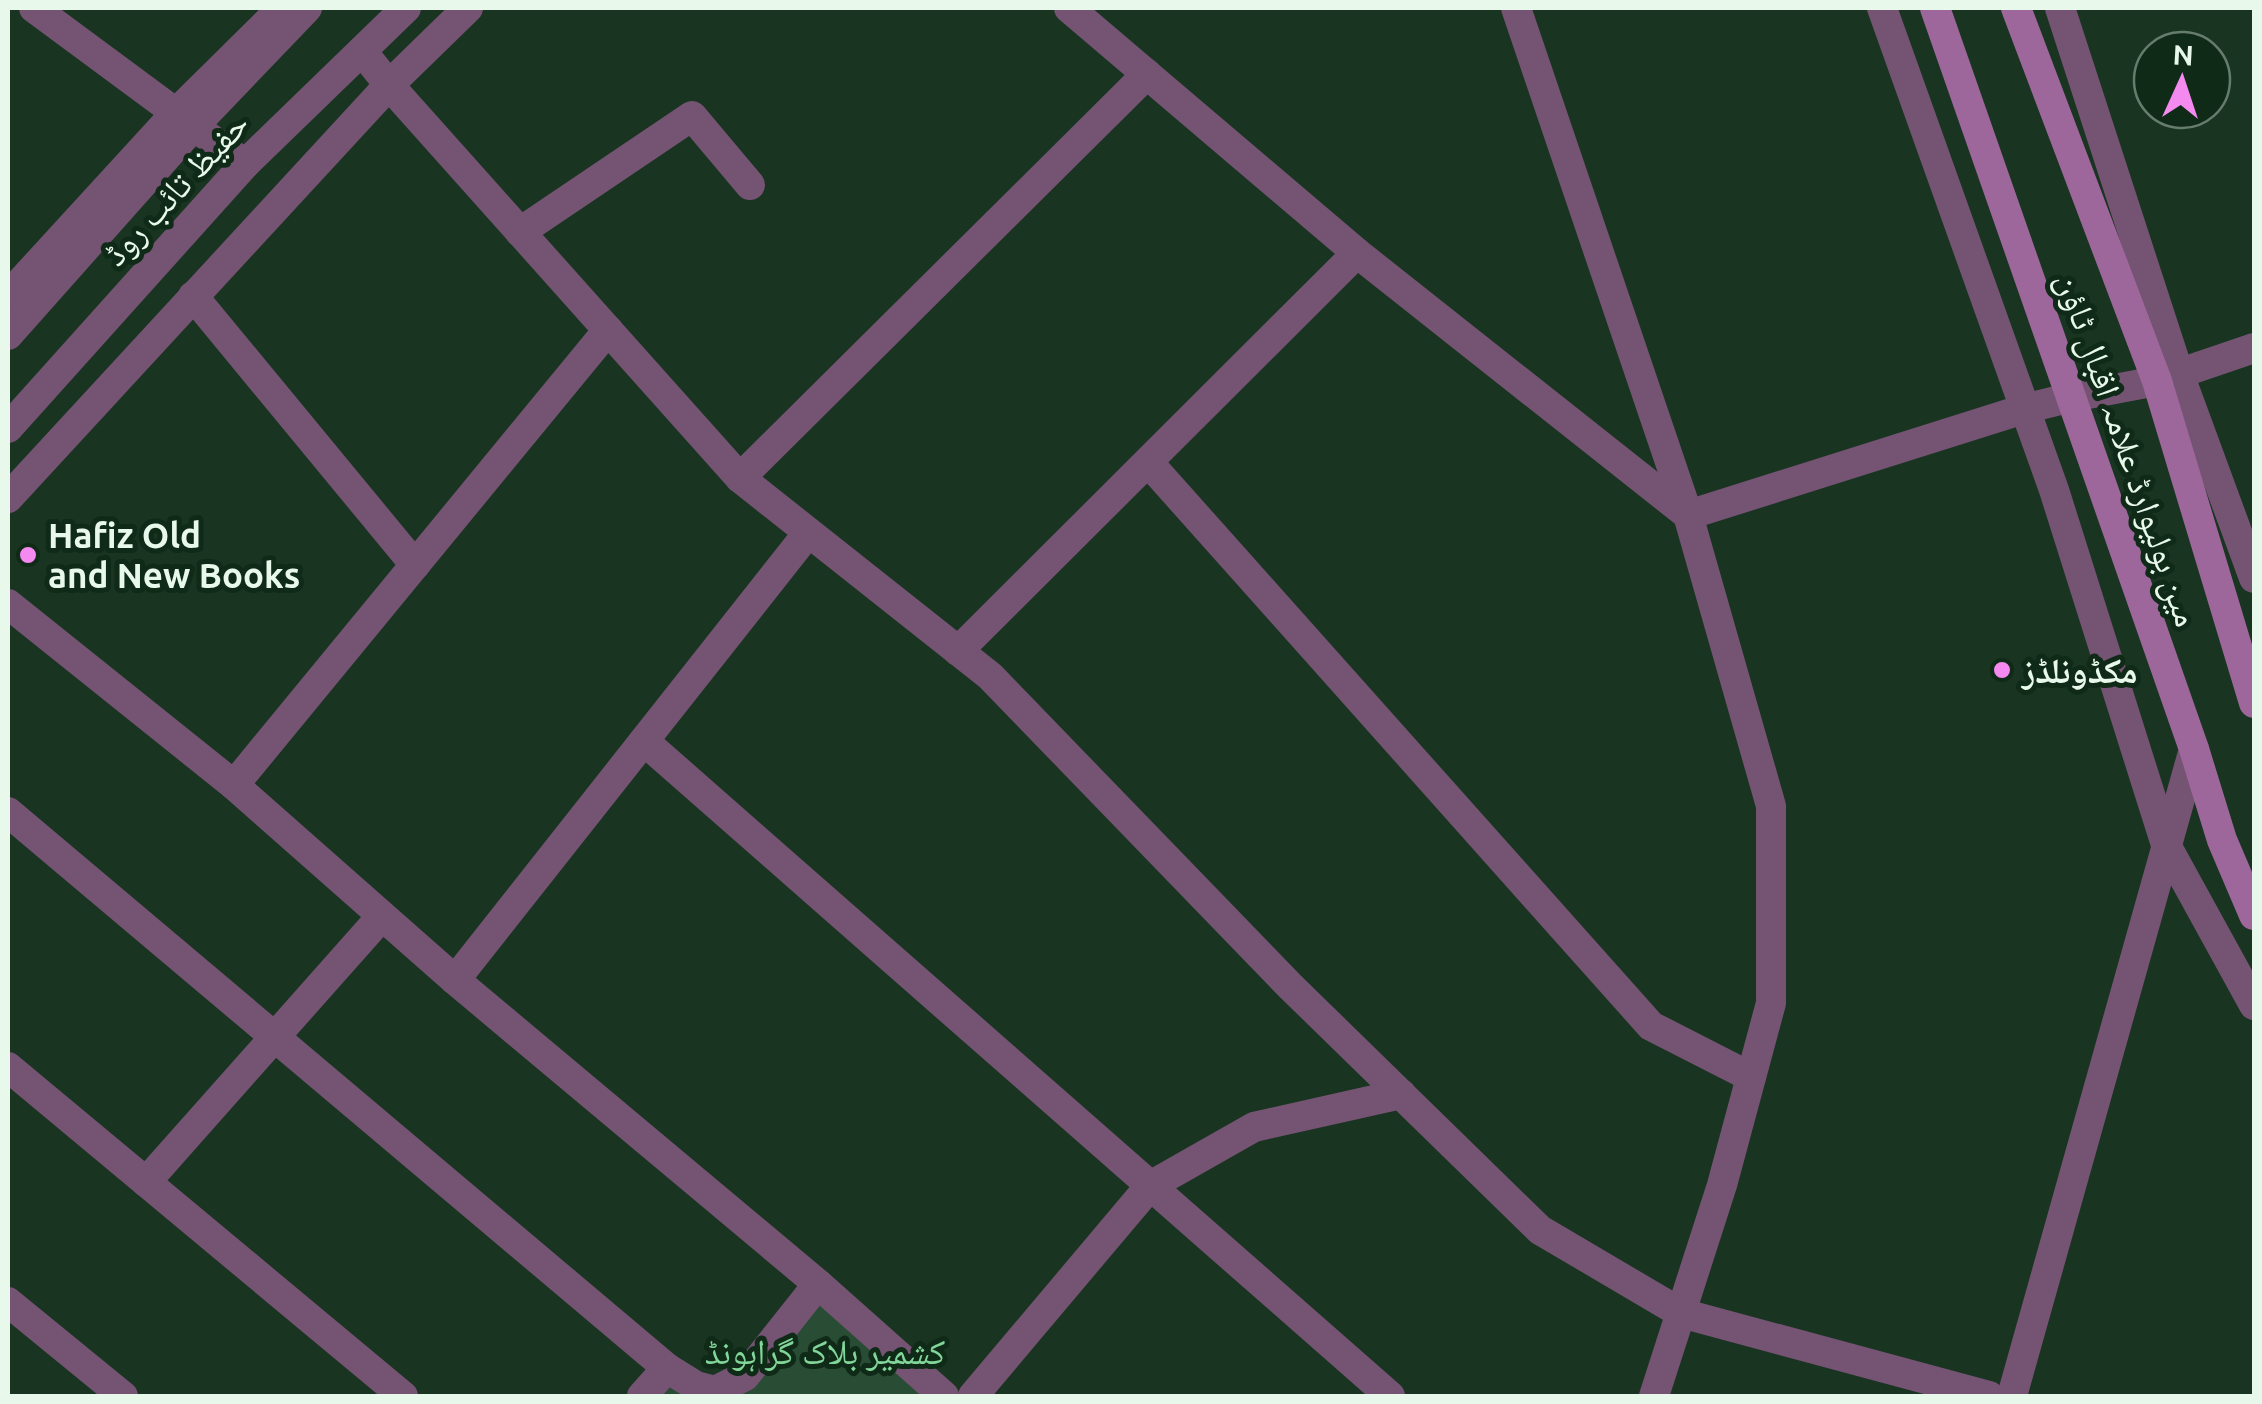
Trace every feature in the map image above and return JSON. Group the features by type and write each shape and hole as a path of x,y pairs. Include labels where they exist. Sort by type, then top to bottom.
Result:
{"main road":[{"name":"مین بولیوارڈ علامہ اقبال ٹاؤن","path":"1935,8 2194,749 2222,840 2254,915"},
{"name":"مین بولیوارڈ علامہ اقبال ٹاؤن","path":"2016,8 2168,378 2254,703"}],"street":[{"path":"34,8 245,164"},
{"path":"8,296 183,121 282,8"},
{"name":"حفیظ تائب روڈ","path":"8,335 183,121 308,8"},
{"name":"حفیظ تائب روڈ","path":"8,428 245,164 406,8"},
{"path":"8,498 389,85 468,8"},
{"path":"1069,8 1357,253 1688,515"},
{"path":"1516,8 1688,515 1771,806 1771,1003 1722,1185 1654,1396"},
{"path":"1882,8 2054,490 2166,844 2254,1005"},
{"path":"2060,8 2168,378 2254,578"},
{"path":"362,51 740,478 990,676 1290,986 1540,1230 1681,1313 1989,1396"},
{"path":"740,478 1147,74"},
{"path":"520,232 692,116 750,185"},
{"path":"958,651 1357,253"},
{"path":"193,296 415,565"},
{"path":"234,785 608,330"},
{"path":"1688,515 2024,410 2168,378 2254,348"},
{"path":"1148,462 1651,1026 1751,1077"},
{"path":"456,980 808,533"},
{"path":"8,604 234,785 944,1396"},
{"path":"644,742 1390,1396"},
{"path":"2012,1396 2194,749"},
{"path":"8,812 666,1368 696,1386 715,1391 744,1376 818,1284"},
{"path":"146,1182 382,916"},
{"path":"9,1072 403,1396"},
{"path":"973,1396 1150,1186 1254,1127 1401,1094"},
{"path":"8,1302 123,1396"},
{"path":"642,1396 666,1368"}],"green space":[{"name":"کشمیر بلاک ﮔﺮﺍﮨﻮﻧﮉ","path":"818,1284 944,1396 642,1396 667,1368 715,1391"}],"place":[{"name":"Hafiz Old and New Books","path":"28,555"},
{"name":"مکڈونلڈز","path":"2002,670"}]}
